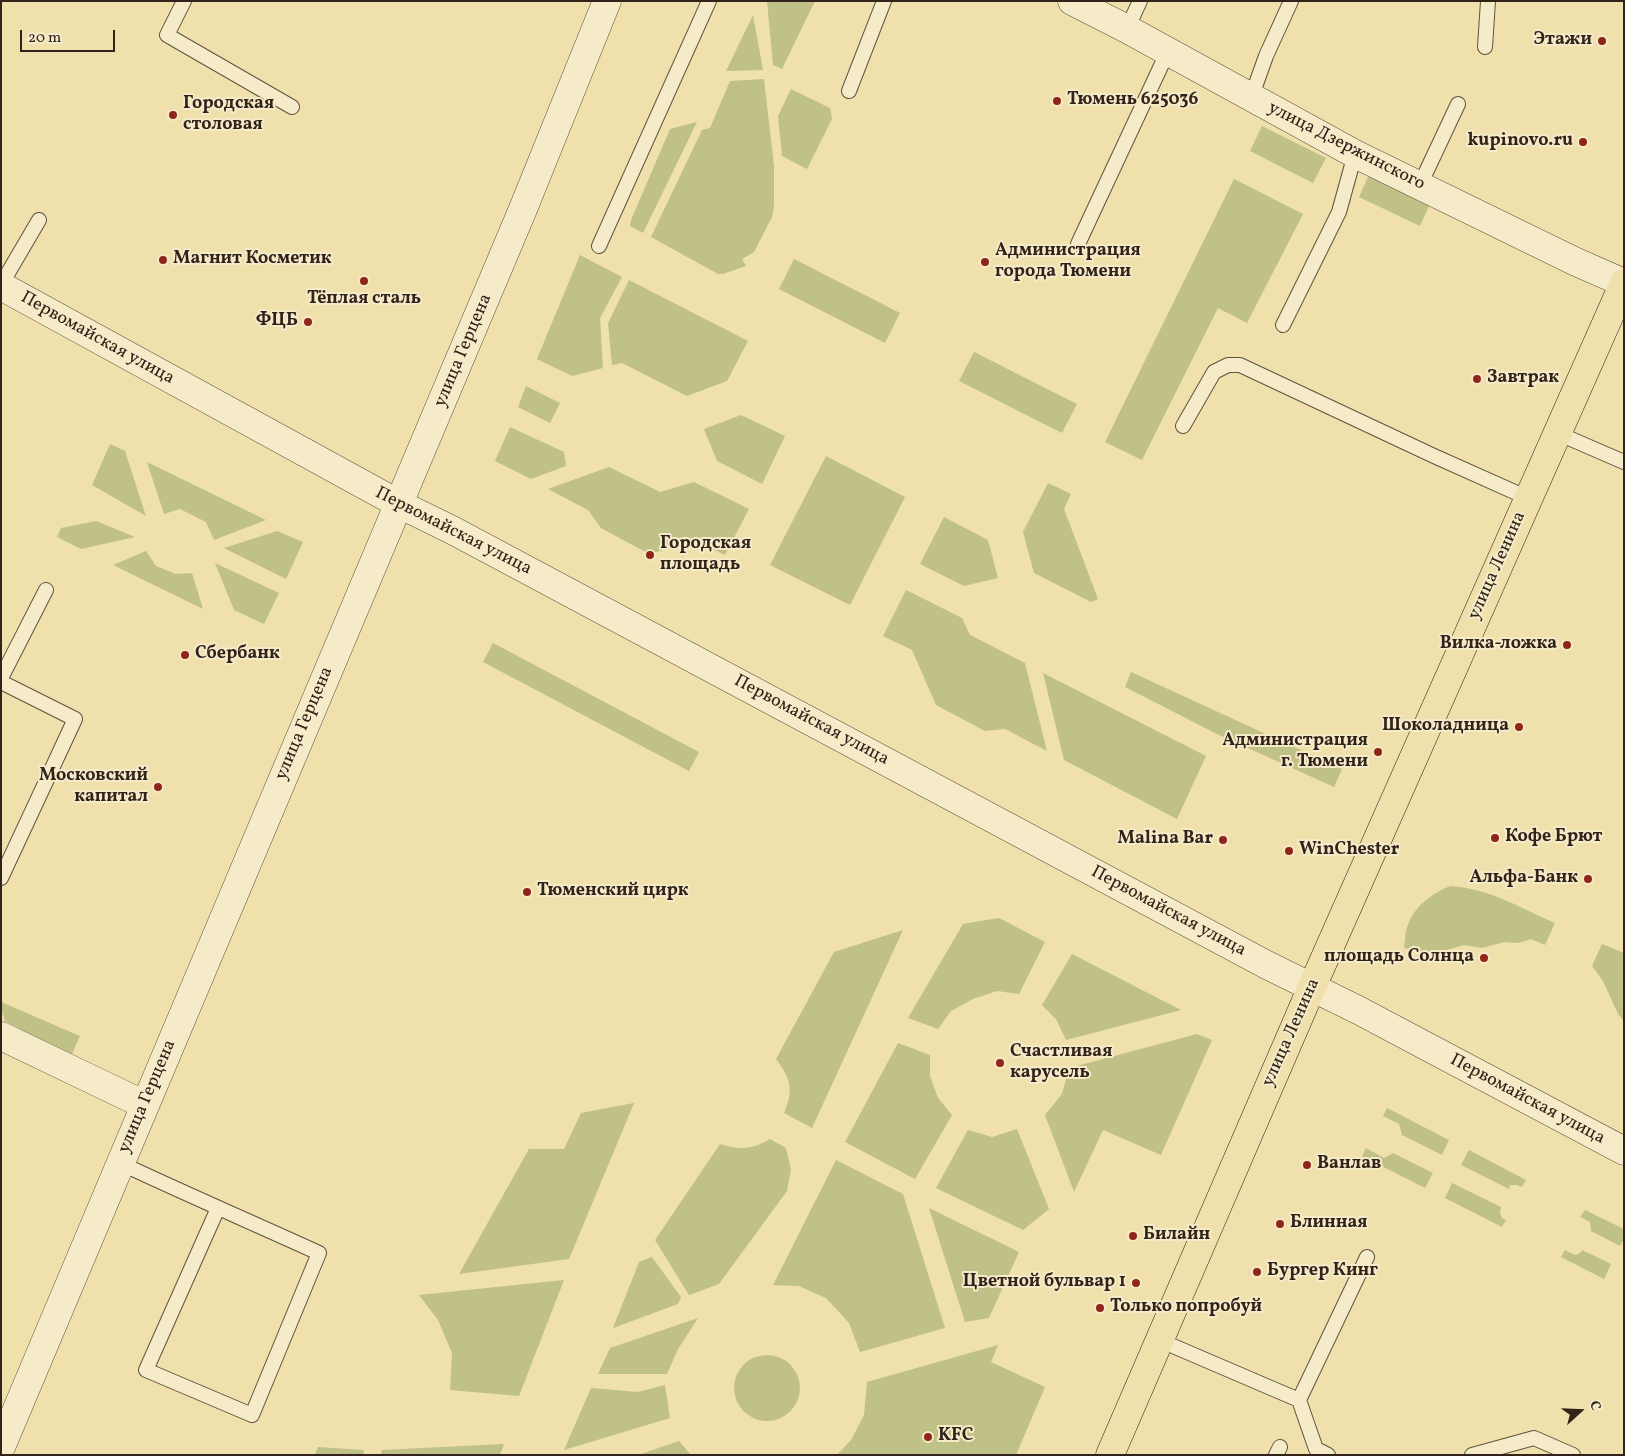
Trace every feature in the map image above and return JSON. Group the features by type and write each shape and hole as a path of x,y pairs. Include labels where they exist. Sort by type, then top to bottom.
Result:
{"main road":[{"name":"улица Ленина","path":"1110,1455 1312,986 1624,283"}],"street":[{"name":"улица Герцена","path":"1,1446 524,209 607,1"},
{"name":"улица Дзержинского","path":"1072,1 1168,51 1355,154 1574,261 1624,283"},
{"name":"Первомайская улица","path":"1,286 399,504 1265,964 1312,986 1624,1151"},
{"path":"1,1036 145,1105"}],"lane":[{"path":"184,1 167,35 292,107"},
{"path":"599,246 709,1"},
{"path":"849,91 884,1"},
{"path":"1127,29 1140,1"},
{"path":"1252,98 1266,56 1291,1"},
{"path":"1485,47 1487,2"},
{"path":"1078,244 1168,51"},
{"path":"1420,185 1458,104"},
{"path":"1284,325 1339,212 1355,154"},
{"path":"1,286 39,220"},
{"path":"1183,426 1214,372 1228,365 1240,365 1528,498"},
{"path":"1557,433 1624,462"},
{"path":"1,678 46,590"},
{"path":"1,682 75,719 1,878"},
{"path":"120,1163 198,1200 218,1208 319,1253 252,1415 146,1370 218,1208"},
{"path":"1328,1455 1316,1449 1299,1400 1367,1257"},
{"path":"1159,1340 1299,1400"},
{"path":"1472,1455 1534,1438 1573,1455"}],"green space":[{"path":"767,1 815,1 782,69 773,65"},
{"path":"753,15 763,70 726,71"},
{"path":"764,79 774,166 774,206 772,217 754,252 742,259 746,266 718,274 651,237 702,130 710,128 730,81"},
{"path":"791,89 830,108 832,119 807,169 782,156 778,116"},
{"path":"697,122 643,233 630,226 670,129"},
{"path":"1262,126 1326,158 1313,183 1250,151"},
{"path":"1369,175 1430,204 1420,226 1359,197"},
{"path":"1234,179 1303,214 1247,323 1218,308 1142,460 1105,442"},
{"path":"580,255 622,277 600,318 603,368 572,376 537,359"},
{"path":"794,259 900,313 885,343 779,289"},
{"path":"629,280 748,341 727,381 687,396 622,363 612,365 608,323"},
{"path":"974,352 1077,404 1062,433 959,381"},
{"path":"526,386 560,403 550,423 518,407"},
{"path":"741,415 785,436 762,484 717,461 704,429"},
{"path":"510,427 564,452 566,466 531,479 495,461"},
{"path":"110,444 125,451 146,516 92,485"},
{"path":"826,456 905,497 850,605 770,565"},
{"path":"147,462 266,520 214,540 206,522 180,509 164,514"},
{"path":"609,467 660,492 694,482 749,509 725,555 696,541 649,554 601,528 588,510 548,489"},
{"path":"1048,483 1071,494 1064,509 1098,599 1091,602 1034,573 1023,532"},
{"path":"944,517 988,540 998,578 964,586 920,564"},
{"path":"96,521 135,537 81,549 57,537 61,528"},
{"path":"277,531 303,542 286,579 224,548"},
{"path":"146,551 156,566 176,574 192,573 203,609 113,565"},
{"path":"215,563 279,593 264,624 234,610"},
{"path":"906,590 962,618 970,635 1025,663 1047,751 1005,729 985,731 936,705 912,650 883,636"},
{"path":"493,643 699,752 689,771 483,662"},
{"path":"1131,672 1342,769 1334,787 1217,734 1125,687"},
{"path":"1043,673 1206,756 1177,819 1064,760"},
{"path":"1450,886 1491,895 1555,923 1545,945 1531,939 1519,943 1504,942 1482,948 1464,945 1432,954 1404,948 1407,928 1419,906 1437,892"},
{"path":"999,918 1045,942 1019,994 997,991 973,999 951,1011 938,1029 908,1018 963,924"},
{"path":"903,930 812,1128 784,1113 790,1091 788,1079 776,1059 834,952"},
{"path":"1602,944 1624,953 1624,1021 1618,1014 1603,981 1592,966"},
{"path":"1072,954 1181,1010 1066,1040 1056,1019 1042,1005"},
{"path":"1,1002 80,1036 71,1056 5,1021"},
{"path":"1197,1034 1212,1040 1161,1155 1103,1130 1074,1192 1045,1115 1062,1094 1069,1068"},
{"path":"898,1043 930,1055 930,1076 938,1098 952,1115 915,1179 845,1142"},
{"path":"634,1103 569,1259 459,1274 529,1149 564,1149 581,1113"},
{"path":"1387,1108 1449,1140 1442,1155 1402,1135 1399,1124 1383,1116"},
{"path":"1017,1129 1049,1209 1023,1230 936,1188 968,1130 992,1137"},
{"path":"770,1139 786,1148 791,1170 787,1191 719,1284 689,1295 655,1240 720,1144 746,1148"},
{"path":"1366,1148 1384,1158 1393,1153 1433,1173 1425,1188 1362,1156"},
{"path":"1469,1150 1526,1180 1522,1187 1510,1185 1509,1189 1461,1165"},
{"path":"836,1160 903,1194 945,1328 860,1352 849,1323 826,1298 799,1286 773,1285"},
{"path":"1452,1183 1501,1207 1502,1218 1506,1220 1502,1227 1445,1198"},
{"path":"929,1208 1019,1252 989,1318 965,1322"},
{"path":"1585,1210 1624,1229 1624,1239 1620,1246 1591,1231 1590,1222 1580,1217"},
{"path":"1565,1250 1575,1255 1582,1250 1611,1264 1604,1279 1561,1257"},
{"path":"652,1257 681,1297 678,1304 613,1328 639,1262"},
{"path":"564,1280 519,1396 450,1390 452,1353 438,1320 419,1295"},
{"path":"698,1318 678,1349 667,1374 598,1374 610,1348"},
{"path":"998,1345 991,1362 1045,1387 1016,1455 837,1455 851,1440 864,1415 867,1382"},
{"path":"761,1355 773,1355 791,1364 798,1375 800,1388 798,1401 791,1412 780,1419 761,1421 748,1416 739,1407 734,1394 734,1382 739,1369 748,1360"},
{"path":"665,1385 670,1418 564,1450 591,1388 638,1392"},
{"path":"679,1441 691,1455 638,1455"},
{"path":"504,1444 500,1455 381,1455 382,1450"},
{"path":"318,1447 364,1450 363,1455 315,1455"}],"place":[{"name":"Этажи","path":"1602,41"},
{"name":"Тюмень 625036","path":"1057,101"},
{"name":"Городская столовая","path":"173,115"},
{"name":"kupinovo.ru","path":"1583,142"},
{"name":"Магнит Косметик","path":"163,260"},
{"name":"Администрация города Тюмени","path":"985,262"},
{"name":"Тёплая сталь","path":"364,281"},
{"name":"ФЦБ","path":"308,322"},
{"name":"Завтрак","path":"1477,379"},
{"name":"Городская площадь","path":"650,555"},
{"name":"Вилка-ложка","path":"1567,645"},
{"name":"Сбербанк","path":"185,655"},
{"name":"Шоколадница","path":"1519,727"},
{"name":"Администрация г. Тюмени","path":"1378,752"},
{"name":"Московский капитал","path":"158,787"},
{"name":"Кофе Брют","path":"1495,838"},
{"name":"Malina Bar","path":"1223,840"},
{"name":"WinChester","path":"1289,851"},
{"name":"Альфа-Банк","path":"1588,879"},
{"name":"Тюменский цирк","path":"527,892"},
{"name":"площадь Солнца","path":"1484,958"},
{"name":"Счастливая карусель","path":"1000,1063"},
{"name":"Ванлав","path":"1307,1165"},
{"name":"Блинная","path":"1280,1224"},
{"name":"Билайн","path":"1133,1236"},
{"name":"Бургер Кинг","path":"1257,1272"},
{"name":"Цветной бульвар 1","path":"1136,1283"},
{"name":"Только попробуй","path":"1100,1308"},
{"name":"KFC","path":"928,1437"}]}
